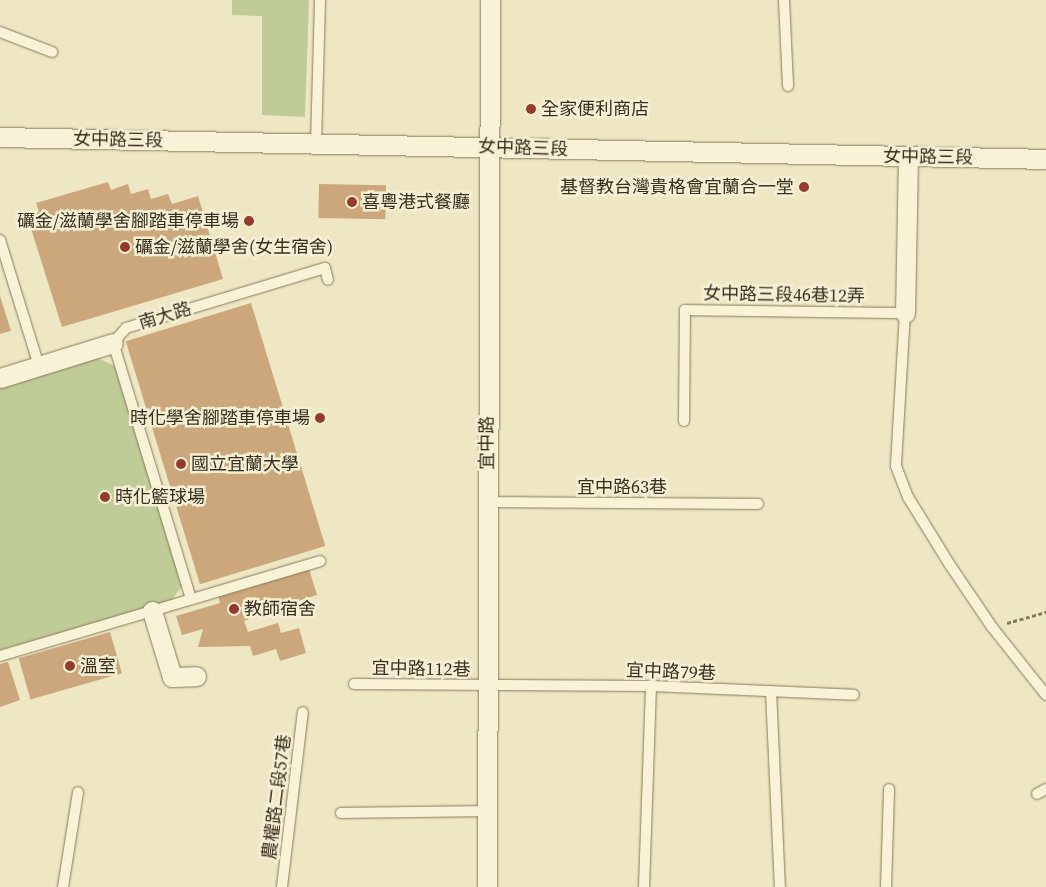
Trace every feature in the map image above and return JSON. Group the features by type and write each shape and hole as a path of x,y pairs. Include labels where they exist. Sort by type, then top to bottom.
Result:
{"street":[{"name":"宜中路","path":"487,887 487,147 490,0"},
{"name":"女中路三段","path":"0,137 908,158 1046,159"},
{"path":"905,313 908,158"},
{"name":"南大路","path":"0,378 113,343"},
{"path":"152,611 172,677 196,676"}],"lane":[{"path":"316,144 320,0"},
{"path":"784,0 788,86"},
{"path":"0,32 52,52"},
{"path":"0,240 40,366"},
{"name":"南大路","path":"113,343 126,328 325,268 328,280"},
{"name":"女中路三段46巷12弄","path":"684,421 685,310 905,313"},
{"path":"905,313 896,466 908,497 992,627 1046,695"},
{"path":"113,343 191,599"},
{"name":"宜中路63巷","path":"486,502 758,504"},
{"path":"0,656 320,561"},
{"name":"宜中路112巷","path":"354,684 487,686"},
{"name":"宜中路79巷","path":"487,686 652,686 854,695"},
{"path":"644,887 652,686"},
{"path":"771,692 780,887"},
{"name":"農權路二段57巷","path":"282,887 304,712"},
{"path":"886,887 889,789"},
{"path":"62,887 78,792"},
{"path":"341,813 487,811"}],"path":[{"path":"992,627 1046,612"}],"green space":[{"path":"232,0 309,0 305,117 262,115 262,16 232,15"},
{"name":"時化籃球場","path":"95,357 115,366 182,586 171,601 0,650 0,385"}],"building":[{"name":"礪金/滋蘭學舍(女生宿舍)","path":"108,182 111,190 128,184 131,194 148,189 151,199 168,194 172,204 198,196 223,279 62,327 27,216 39,212 36,203"},
{"name":"喜粵港式餐廳","path":"319,184 386,185 385,219 318,218"},
{"path":"0,296 11,331 0,334"},
{"path":"251,303 325,546 200,584 126,341"},
{"name":"教師宿舍","path":"309,569 317,595 248,616 249,619 244,621 248,632 278,623 281,633 299,628 306,653 280,661 276,649 253,656 250,646 198,647 203,629 182,635 176,616 220,603 218,596"},
{"name":"溫室","path":"110,632 122,673 31,700 19,658"},
{"path":"8,662 20,700 0,707 0,664"}],"place":[{"name":"全家便利商店","path":"531,109"},
{"name":"基督教台灣貴格會宜蘭合一堂","path":"804,187"},
{"name":"喜粵港式餐廳","path":"352,202"},
{"name":"礪金/滋蘭學舍腳踏車停車場","path":"249,221"},
{"name":"礪金/滋蘭學舍(女生宿舍)","path":"125,247"},
{"name":"時化學舍腳踏車停車場","path":"320,418"},
{"name":"國立宜蘭大學","path":"181,464"},
{"name":"時化籃球場","path":"105,497"},
{"name":"教師宿舍","path":"234,609"},
{"name":"溫室","path":"70,666"}]}
